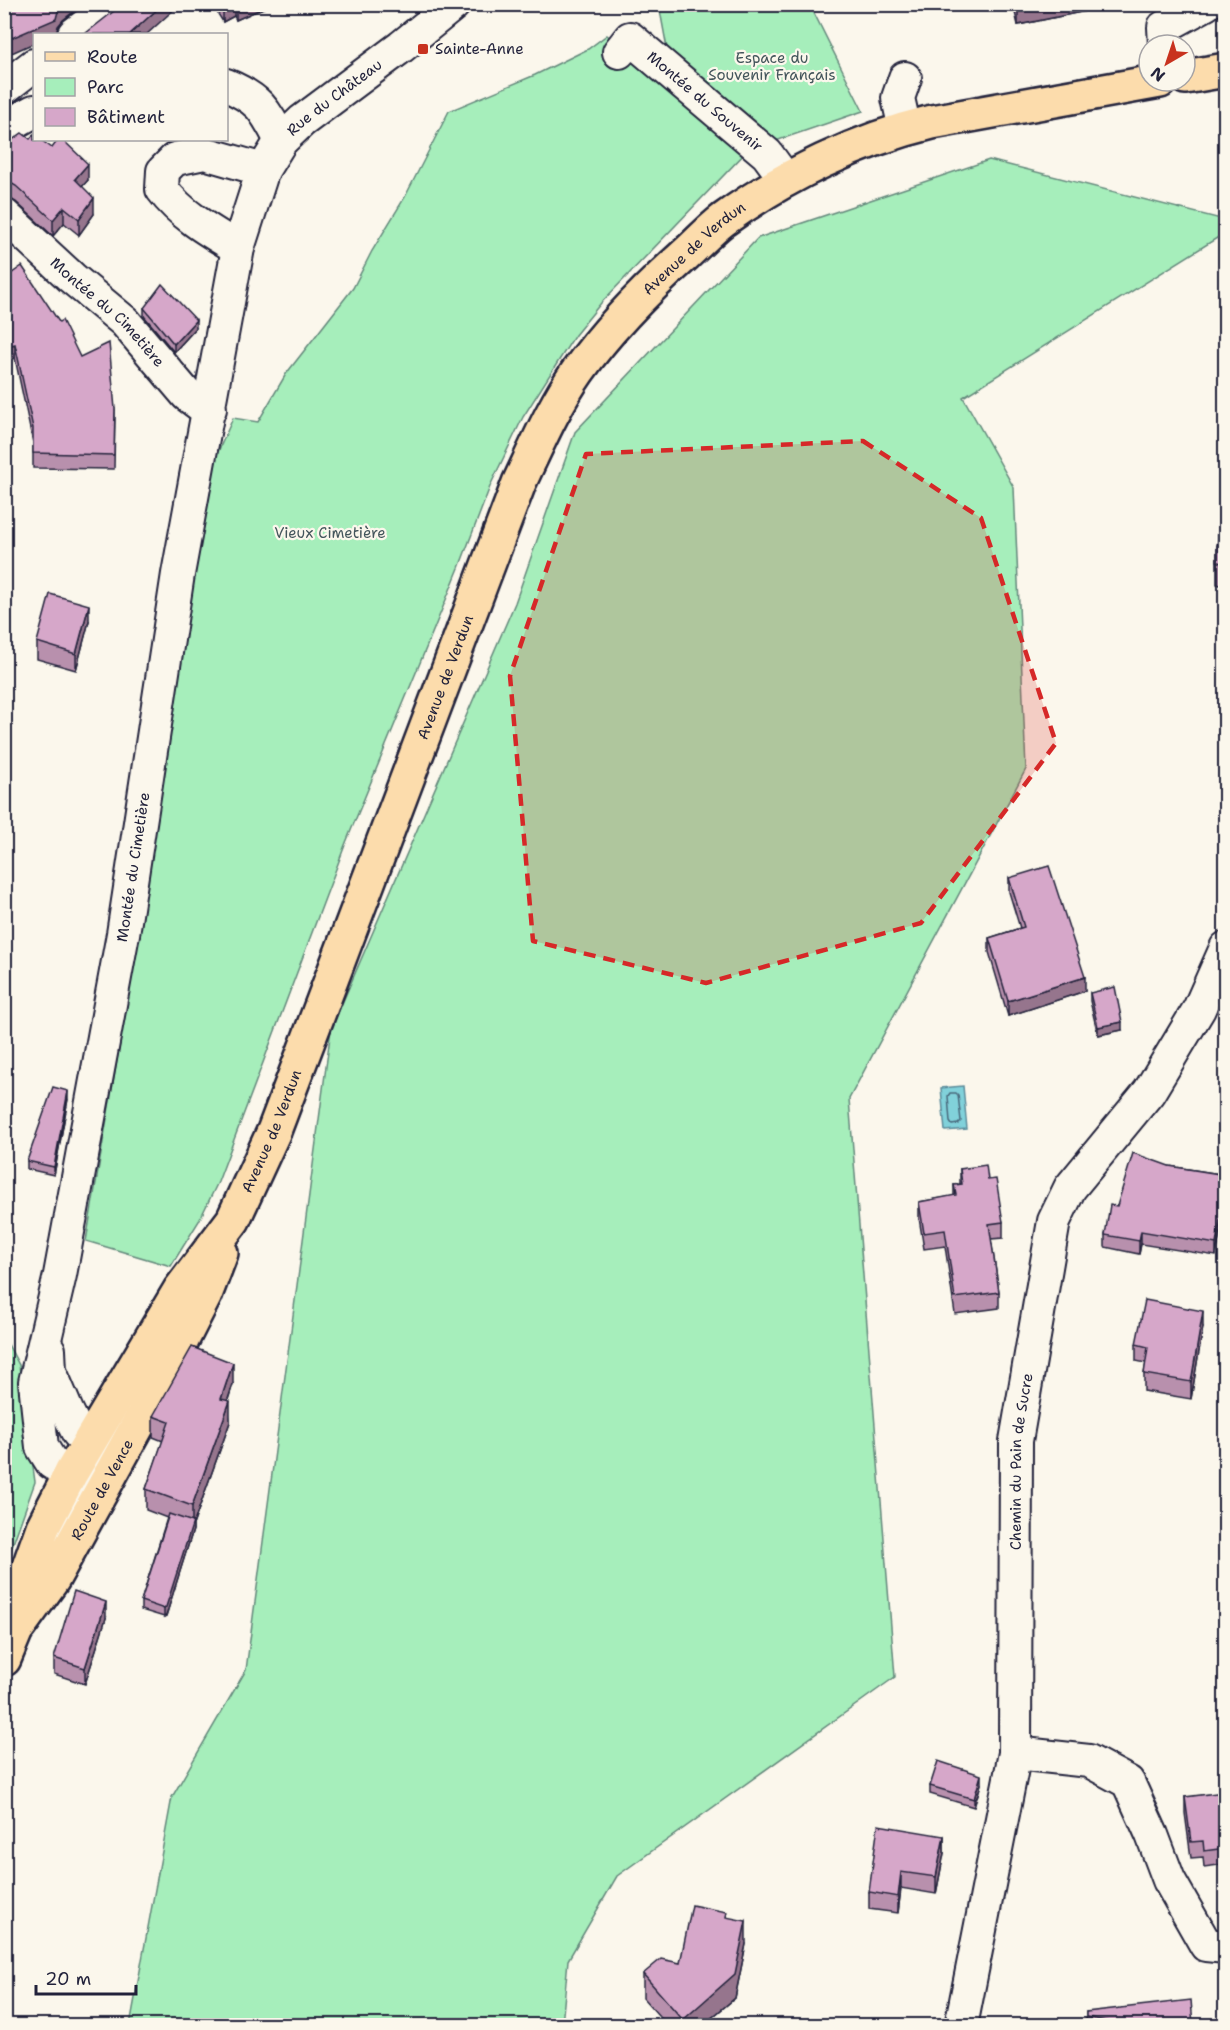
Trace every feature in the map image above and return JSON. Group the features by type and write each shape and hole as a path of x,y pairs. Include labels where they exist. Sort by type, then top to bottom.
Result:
{"main road":[{"path":"1197,75 1226,70"},
{"name":"Avenue de Verdun","path":"22,1586 43,1527 180,1290 233,1220 274,1131 515,494 544,429 578,371 610,330 653,284 722,221 786,180 851,147 905,129 1137,85"},
{"name":"Route de Vence","path":"10,1644 53,1579 151,1401 205,1295 233,1220"},
{"name":"Route de Vence","path":"10,1644 22,1586"}],"street":[{"path":"75,33 114,4"},
{"name":"Rue du Château","path":"228,86 247,94 266,111 281,141 302,121 454,4"},
{"path":"1162,25 1206,4"},
{"name":"Montée du Souvenir","path":"619,52 630,38 767,154 786,180"},
{"path":"4,88 33,66"},
{"path":"905,78 898,98 905,129"},
{"path":"4,128 33,112"},
{"name":"Montée du Cimetière","path":"83,1460 78,1433 50,1371 49,1325 123,934 178,574 238,248 263,170 281,141"},
{"path":"238,248 215,235 172,202 162,189 163,171 175,159 204,153 263,170"},
{"name":"Montée du Cimetière","path":"4,215 72,278 125,322 187,395 210,409"},
{"name":"Chemin du Pain de Sucre","path":"961,2025 1015,1753 1016,1441 1054,1221 1070,1188 1149,1092 1198,1009 1226,948"},
{"name":"Route de Vence","path":"53,1579 56,1556 84,1481 83,1460 105,1449 151,1401"},
{"path":"1015,1753 1089,1761 1128,1782 1152,1834 1168,1880 1206,1946 1226,1947"}],"highlighted area":[{"path":"863,441 981,518 1056,743 921,923 706,983 533,941 510,676 586,454"}],"green space":[{"name":"Espace du Souvenir Français","path":"659,5 810,5 863,111 767,144 669,59"},
{"name":"Vieux Cimetière","path":"607,35 748,150 601,303 575,335 523,417 491,484 459,568 345,845 218,1182 199,1221 171,1266 86,1241 134,961 146,837 206,479 233,418 258,422 286,374 353,288 372,251 405,197 449,111 535,75 588,49"},
{"path":"989,160 1225,220 1225,233 963,397 1014,488 1026,769 849,1099 895,1677 617,1876 568,1960 562,2025 130,2025 172,1797 246,1670 331,1029 515,603 575,432 758,238"},
{"path":"5,1339 19,1365 35,1482 5,1566"}],"water":[{"path":"963,1086 967,1129 945,1131 941,1088"}],"building":[{"path":"4,4 63,4 56,19 4,39"},
{"path":"123,4 163,4 131,33 86,33"},
{"path":"1017,4 1044,4 1018,10"},
{"path":"22,133 30,139 33,135 33,141 42,141 52,148 57,141 64,141 88,164 75,179 94,198 79,219 64,207 53,220 16,186 4,182 4,146"},
{"path":"22,266 59,322 62,320 80,357 109,343 115,409 114,455 33,453 33,428 15,344 4,347 4,272 8,276"},
{"path":"162,284 196,320 174,344 144,308"},
{"path":"5,464 9,497 4,497"},
{"path":"1226,465 1226,565 1217,561 1217,546 1220,533 1218,518 1222,507 1218,484"},
{"path":"50,594 89,605 76,654 37,642"},
{"path":"1049,866 1085,977 1008,1001 989,938 1024,927 1009,878"},
{"path":"1115,987 1122,1022 1098,1027 1090,993"},
{"path":"53,1087 68,1091 54,1167 27,1161"},
{"path":"1133,1153 1169,1166 1226,1175 1216,1244 1141,1231 1139,1241 1105,1235 1110,1205 1117,1206"},
{"path":"986,1165 988,1180 996,1179 1003,1222 989,1224 999,1292 955,1298 945,1230 924,1233 919,1202 956,1195 954,1185 962,1184 960,1169"},
{"path":"1145,1300 1203,1311 1191,1382 1144,1374 1148,1347 1136,1344"},
{"path":"192,1347 233,1363 221,1399 230,1401 192,1506 146,1489 169,1422 153,1416"},
{"path":"169,1514 193,1522 164,1609 141,1601"},
{"path":"74,1591 106,1602 85,1668 54,1658"},
{"path":"938,1761 981,1775 974,1799 930,1786"},
{"path":"1224,1792 1226,1848 1204,1851 1203,1841 1191,1842 1185,1797"},
{"path":"878,1825 944,1836 936,1877 901,1872 898,1897 869,1892"},
{"path":"692,1905 727,1912 726,1917 746,1921 735,1974 683,2020 643,1974 661,1959 680,1963"},
{"path":"1191,2000 1193,2025 1126,2025 1086,2017 1086,2012"}],"place":[{"name":"Sainte-Anne","path":"423,49"}]}
